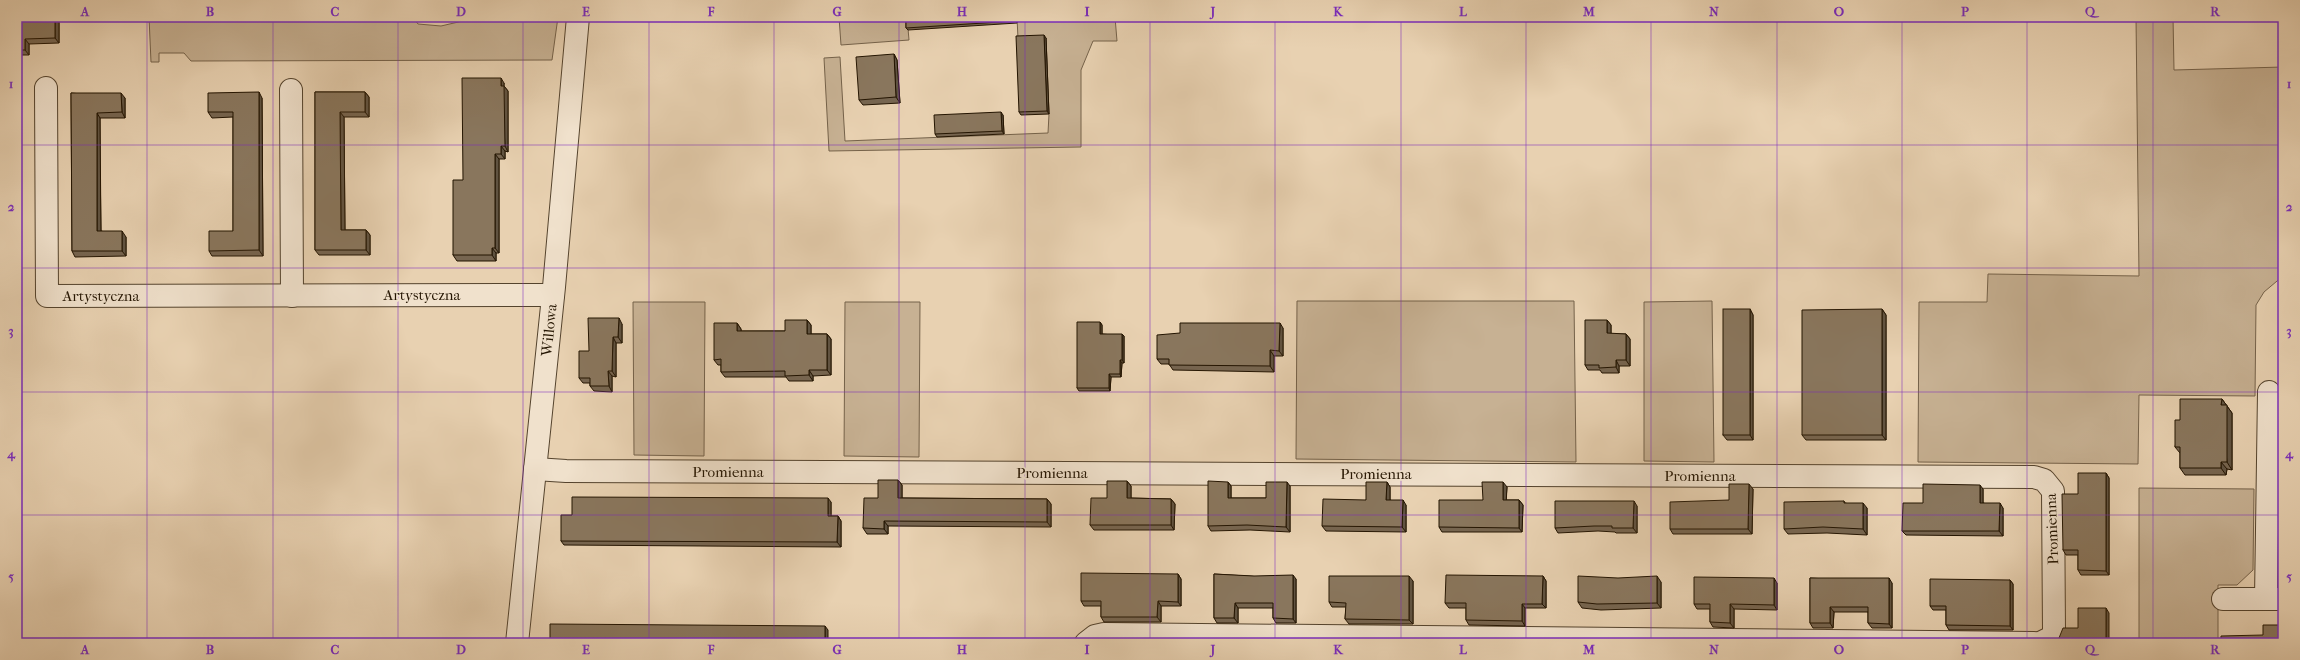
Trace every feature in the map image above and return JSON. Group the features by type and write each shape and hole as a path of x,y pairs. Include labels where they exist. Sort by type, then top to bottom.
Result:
{"street":[{"name":"Willowa","path":"517,643 553,295 578,17"},
{"name":"Artystyczna","path":"46,88 47,296 553,295"},
{"path":"291,90 292,296"},
{"path":"2223,599 2275,599 2269,392"},
{"name":"Promienna","path":"535,469 574,471 2034,477 2044,480 2052,491 2054,631 2052,637 2040,643"},
{"path":"1086,643 1095,636 1104,634 2034,643"}],"shaded area":[{"path":"149,17 413,17 418,24 441,26 480,17 558,17 552,60 191,61 184,53 159,53 159,62 151,62"},
{"path":"839,17 907,17 909,40 841,45"},
{"path":"1017,17 1115,17 1117,41 1093,41 1081,70 1081,147 829,151 824,58 840,57 845,141 1048,133 1049,114 1018,39"},
{"path":"2136,17 2173,17 2174,70 2283,67 2283,276 2264,292 2256,305 2255,396 2139,395 2138,464 1918,462 1919,302 1987,302 1988,274 2139,276"},
{"path":"1297,301 1574,301 1576,462 1296,459"},
{"path":"1712,301 1714,462 1644,461 1644,302"},
{"path":"633,302 705,302 704,456 634,455"},
{"path":"845,302 920,302 919,457 844,456"},
{"path":"2282,318 2283,396 2281,396"},
{"path":"2139,488 2254,489 2253,570 2237,585 2218,585 2218,643 2139,643"}],"building":[{"path":"17,17 55,17 55,38 25,39 25,50 17,50"},
{"path":"906,17 1015,17 1015,21 906,28"},
{"path":"1044,35 1047,111 1019,112 1016,36"},
{"path":"894,54 896,97 859,100 856,57"},
{"path":"462,78 501,78 501,86 504,86 505,146 501,146 501,154 495,154 495,248 492,248 492,255 453,255 453,180 463,180"},
{"path":"259,92 259,250 209,251 209,231 233,231 233,112 208,112 208,93"},
{"path":"315,92 365,92 365,112 340,112 341,230 366,230 366,250 315,250"},
{"path":"71,93 121,93 122,112 97,113 97,231 122,231 122,251 72,251"},
{"path":"1001,112 1002,131 935,134 934,115"},
{"path":"1723,309 1750,309 1750,435 1723,435"},
{"path":"1882,309 1882,435 1802,435 1802,310"},
{"path":"588,318 619,318 618,337 613,337 612,371 608,371 609,386 590,386 590,378 579,378 579,351 589,351"},
{"path":"785,320 807,320 807,334 827,334 827,370 809,370 809,375 785,376 785,371 721,372 721,359 714,360 714,323 737,323 737,331 785,331"},
{"path":"1585,320 1607,320 1607,333 1626,334 1626,360 1616,360 1616,367 1599,368 1599,365 1585,365"},
{"path":"1077,322 1100,322 1100,334 1122,334 1122,360 1120,360 1120,374 1109,374 1109,388 1077,388"},
{"path":"1180,323 1280,323 1279,351 1270,350 1270,366 1169,365 1169,359 1157,359 1157,335 1180,333"},
{"path":"2180,399 2222,399 2221,405 2227,405 2227,462 2221,462 2221,468 2180,468 2180,447 2175,447 2175,420 2180,420"},
{"path":"2078,473 2106,473 2106,571 2078,570 2078,550 2063,550 2062,494 2078,494"},
{"path":"878,480 898,480 898,498 1047,499 1047,522 884,521 884,529 863,528 864,498 878,498"},
{"path":"1107,481 1127,481 1127,498 1171,499 1171,525 1090,525 1091,498 1107,498"},
{"path":"1208,481 1228,482 1228,498 1266,498 1266,482 1287,482 1286,527 1247,525 1208,526"},
{"path":"1366,482 1387,482 1386,500 1403,500 1402,527 1322,526 1323,499 1366,500"},
{"path":"1482,482 1503,482 1503,500 1519,500 1519,528 1439,527 1439,500 1483,500"},
{"path":"1729,484 1749,484 1748,529 1670,529 1670,502 1729,500"},
{"path":"1923,484 1980,485 1980,503 2000,503 1999,531 1902,531 1903,503 1923,503"},
{"path":"572,497 828,498 828,516 838,516 837,542 561,541 561,515 572,515"},
{"path":"1555,501 1634,501 1633,528 1594,526 1555,528"},
{"path":"1844,501 1844,503 1863,503 1863,529 1823,527 1784,529 1784,502"},
{"path":"1081,573 1178,574 1178,602 1158,601 1157,617 1101,617 1101,601 1081,601"},
{"path":"1214,574 1254,576 1293,575 1293,619 1273,618 1273,603 1235,603 1234,618 1214,618"},
{"path":"1446,575 1543,576 1542,604 1522,604 1522,621 1466,620 1466,603 1445,603"},
{"path":"1329,576 1409,576 1409,620 1345,619 1346,603 1329,602"},
{"path":"1578,576 1618,578 1657,576 1657,603 1597,604 1578,602"},
{"path":"1694,577 1774,578 1774,605 1730,604 1730,623 1710,622 1710,604 1694,604"},
{"path":"1810,578 1889,578 1889,624 1868,623 1868,607 1830,607 1830,623 1810,623"},
{"path":"1930,579 2010,580 2010,626 1946,625 1946,606 1930,606"},
{"path":"2078,608 2106,608 2106,643 2059,643 2059,638 2063,628 2078,628"},
{"path":"550,624 825,626 825,643 550,643"},
{"path":"2263,625 2279,625 2279,629 2283,629 2283,643 2221,643 2221,636 2263,635"},
{"path":"853,639 874,639 873,643 853,643"},
{"path":"1010,640 1049,640 1049,643 1010,643"},
{"path":"1127,642 1127,643 1107,643"}]}
